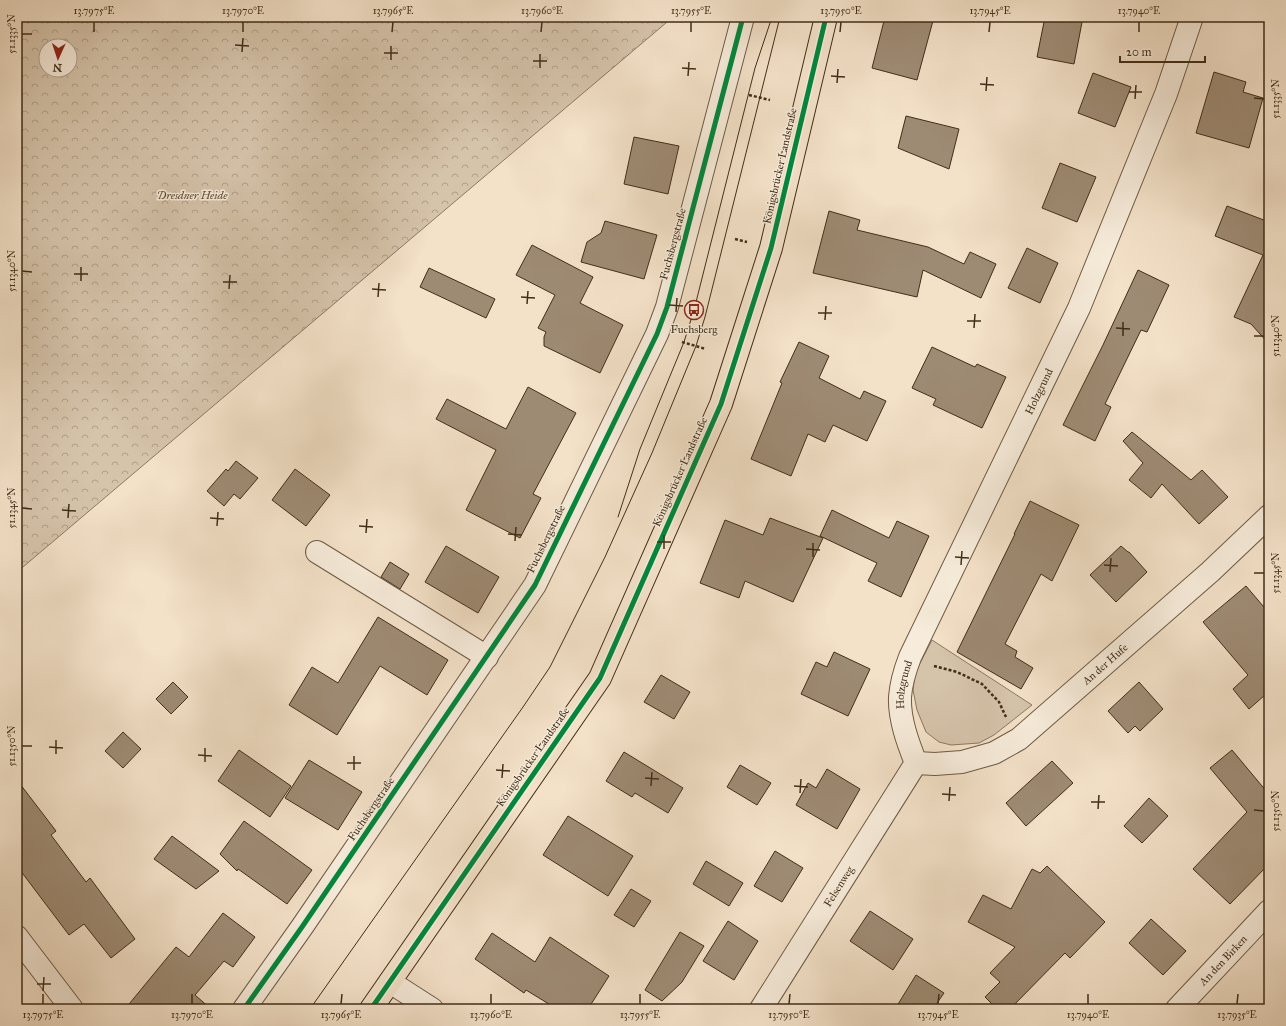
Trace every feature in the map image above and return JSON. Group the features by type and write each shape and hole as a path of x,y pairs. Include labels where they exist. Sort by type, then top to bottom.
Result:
{"main road":[{"name":"Königsbrücker Landstraße","path":"371,1009 600,678 721,404 770,248 826,17"}],"street":[{"name":"Fuchsbergstraße","path":"244,1009 302,927 535,586 657,334 667,307 743,17"},
{"name":"Holzgrund","path":"916,764 907,740 902,719 900,697 903,676 910,657 1079,308 1166,94 1192,17"},
{"name":"An der Hufe","path":"916,764 962,762 994,753 1019,739 1210,572 1269,516"},
{"path":"317,552 487,656"},
{"name":"Felsenweg","path":"761,1009 916,764"},
{"name":"An den Birken","path":"1177,1009 1269,911"},
{"path":"17,938 72,1009"},
{"path":"390,982 432,1009"}],"path":[{"path":"910,657 957,672 982,684 999,702 1007,720 1022,736"}],"green space":[{"name":"Dresdner Heide","path":"17,17 673,17 17,572"},
{"path":"932,640 1032,705 994,735 979,743 951,745 939,742 926,732 917,710 913,690 915,673"}],"building":[{"path":"885,17 934,17 917,80 872,68"},
{"path":"1045,17 1083,17 1074,64 1037,57"},
{"path":"1214,72 1246,82 1243,92 1263,98 1249,148 1196,133"},
{"path":"1093,73 1131,87 1115,127 1078,113"},
{"path":"906,116 959,129 949,169 898,148"},
{"path":"634,137 679,146 668,194 624,184"},
{"path":"1060,163 1096,177 1077,222 1042,208"},
{"path":"1227,206 1269,222 1269,344 1251,324 1234,317 1263,255 1215,236"},
{"path":"829,211 860,220 857,230 928,247 964,264 970,252 996,264 981,298 923,270 917,297 813,273"},
{"path":"605,221 657,235 644,279 581,262 587,242 601,233"},
{"path":"532,245 593,277 580,303 623,325 600,373 544,346 544,337 546,332 538,328 555,295 516,275"},
{"path":"1027,248 1058,263 1040,303 1008,288"},
{"path":"429,268 495,299 486,318 420,287"},
{"path":"1138,270 1169,285 1147,332 1141,330 1105,404 1111,407 1095,441 1063,425"},
{"path":"799,342 829,356 819,378 860,399 864,391 886,401 867,441 833,425 825,442 808,434 791,476 751,459 782,383 780,382"},
{"path":"932,347 975,367 977,364 1006,377 982,428 933,405 936,399 912,388"},
{"path":"528,387 576,413 533,494 541,498 520,538 466,510 496,450 436,419 447,399 506,429"},
{"path":"1132,432 1191,480 1202,470 1228,497 1199,524 1162,484 1151,498 1129,480 1143,463 1123,441"},
{"path":"236,461 258,478 240,499 234,494 224,506 207,491 226,469 228,471"},
{"path":"295,469 330,495 306,526 272,500"},
{"path":"1030,501 1079,525 1052,581 1041,574 1005,644 1017,651 1015,657 1033,668 1021,689 957,652"},
{"path":"832,510 889,538 897,521 929,536 901,597 868,581 877,563 820,536"},
{"path":"770,518 823,538 793,602 745,581 739,598 700,583 725,520 763,535"},
{"path":"446,546 499,577 478,613 425,582"},
{"path":"1121,546 1129,552 1147,572 1116,602 1090,575"},
{"path":"390,562 409,574 400,589 381,577"},
{"path":"1246,586 1269,613 1269,700 1265,695 1249,709 1233,689 1248,675 1203,622"},
{"path":"378,617 448,660 427,695 380,666 337,735 289,705 312,667 338,683"},
{"path":"834,652 870,669 848,716 801,694 816,662 827,667"},
{"path":"661,675 690,692 674,719 644,702"},
{"path":"173,682 188,697 171,714 156,699"},
{"path":"1139,682 1163,709 1140,731 1135,726 1128,733 1108,711"},
{"path":"123,732 141,749 123,768 105,751"},
{"path":"239,750 291,786 270,817 218,781"},
{"path":"1232,750 1267,792 1269,790 1269,864 1230,904 1193,869 1247,812 1210,768"},
{"path":"624,752 683,788 668,813 635,793 632,797 606,781"},
{"path":"309,760 362,792 338,830 285,798"},
{"path":"1052,761 1073,783 1026,826 1006,803"},
{"path":"740,765 771,783 757,805 727,787"},
{"path":"827,769 860,789 837,829 796,805 808,783 816,788"},
{"path":"17,780 56,831 51,835 86,882 90,878 135,939 111,958 84,924 69,935 17,866"},
{"path":"1149,798 1168,816 1142,843 1124,826"},
{"path":"568,816 633,856 608,896 543,855"},
{"path":"244,821 312,870 287,904 238,869 237,871 220,854"},
{"path":"172,836 219,871 196,889 154,859"},
{"path":"775,851 803,868 782,902 754,886"},
{"path":"706,861 743,883 729,906 693,884"},
{"path":"1047,866 1105,922 1070,958 1065,953 1010,1009 997,1009 985,997 1000,982 990,973 1015,947 968,922 983,895 1011,909 1032,869 1040,873"},
{"path":"631,889 651,901 634,927 614,915"},
{"path":"870,911 913,939 893,970 850,941"},
{"path":"223,913 255,937 233,967 224,961 195,995 211,1009 125,1009 176,947 189,957"},
{"path":"1151,919 1186,951 1163,975 1129,943"},
{"path":"728,921 758,941 734,980 703,961"},
{"path":"680,932 704,946 682,982 662,1001 645,990"},
{"path":"492,933 535,962 550,937 609,976 588,1009 557,1009 526,990 524,993 475,959"},
{"path":"916,975 944,993 933,1009 895,1009"}],"tram line":[{"path":"618,517 640,449 684,342 694,310 755,68 772,17"},
{"path":"310,1009 550,667 605,557 652,453 696,346 705,317 780,17"}],"cycle path":[{"path":"244,1009 302,927 535,585 657,334 667,307 743,17"},
{"path":"371,1009 600,678 721,404 771,248 826,17"}],"place":[{"name":"Fuchsberg","path":"694,310"}]}
